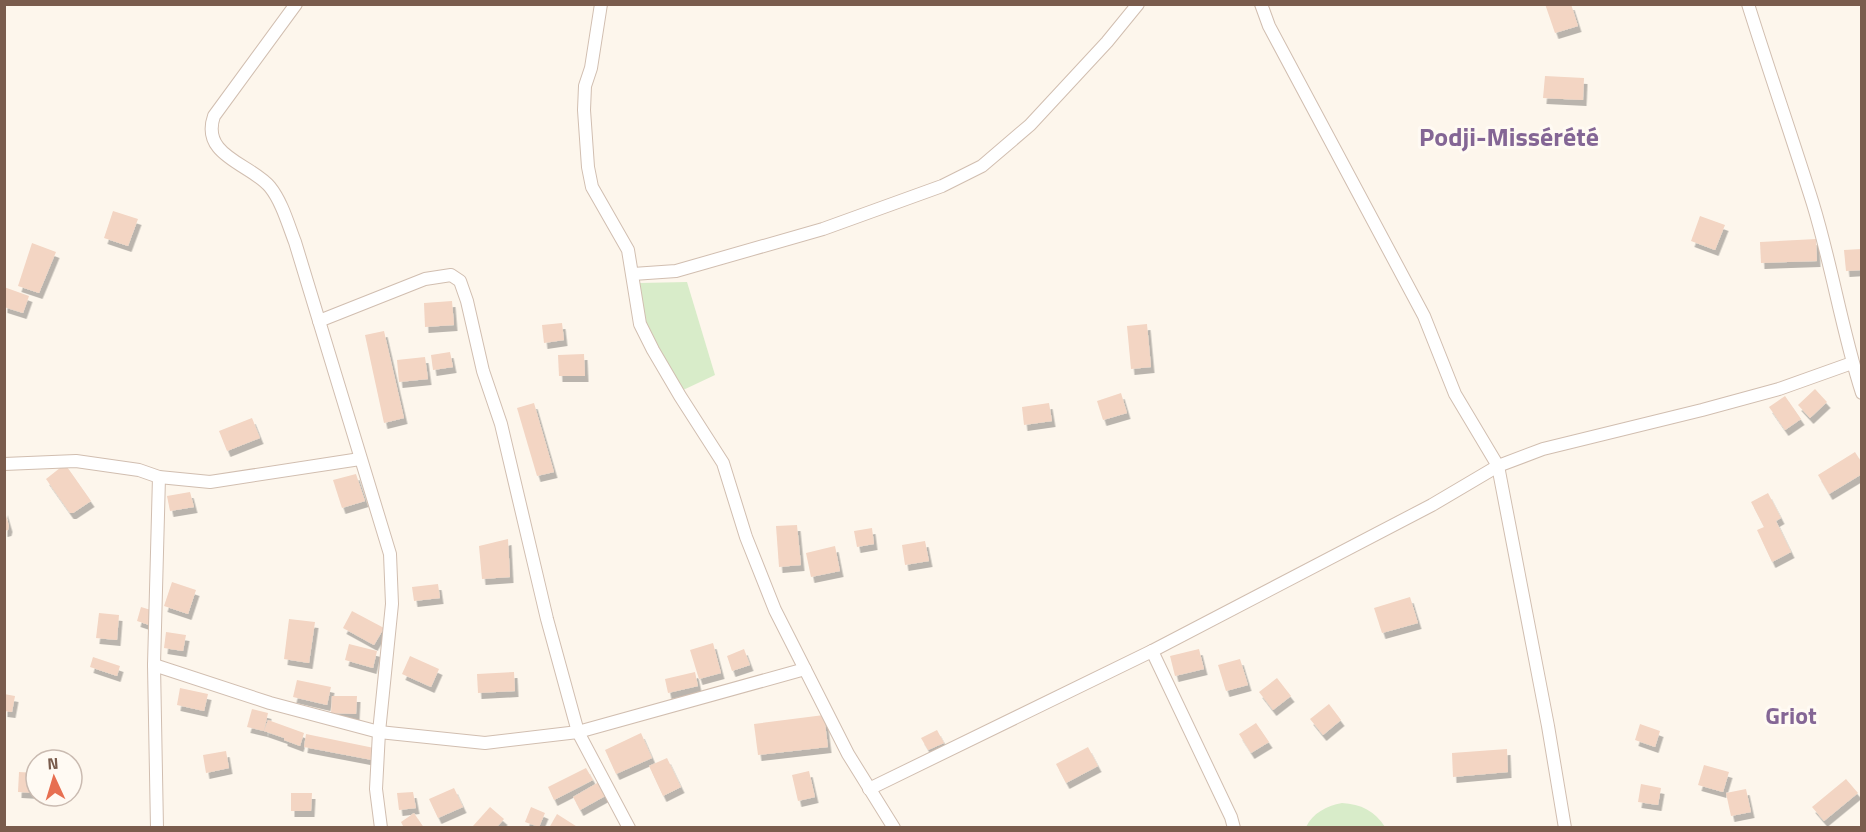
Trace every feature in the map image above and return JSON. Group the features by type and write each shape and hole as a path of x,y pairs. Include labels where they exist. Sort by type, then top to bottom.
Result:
{"street":[{"path":"296,4 214,116 211,125 212,138 234,163 268,185 277,197 295,242 390,554 392,604 379,732 376,789 381,828"},
{"path":"600,4 591,68 585,86 584,110 588,167 592,187 628,250 640,324 669,378 723,463 746,537 775,610 848,754 894,828"},
{"path":"633,274 676,271 823,229 942,186 982,166 1030,125 1107,42 1138,4"},
{"path":"1261,4 1285,56 1424,316 1455,394 1498,466 1548,726 1565,828"},
{"path":"1748,4 1813,205 1852,363 1862,393"},
{"path":"319,321 425,279 451,275 460,281 467,301 483,371 501,424 547,619 578,732 628,828"},
{"path":"869,789 1152,651 1432,505 1498,466 1543,449 1779,389 1852,363"},
{"path":"4,464 76,461 139,470 159,477 210,482 360,459"},
{"path":"157,828 154,664 159,477"},
{"path":"1152,651 1231,817 1234,828"},
{"path":"154,664 270,703 379,732 485,743 578,732 805,669"}],"green space":[{"path":"687,282 715,375 681,391 646,326 639,283"},
{"path":"1342,803 1367,809 1385,827 1306,827 1321,811"}],"building":[{"path":"1545,4 1571,4 1578,26 1555,33"},
{"path":"1545,76 1584,78 1583,100 1543,98"},
{"path":"113,211 138,219 128,246 104,238"},
{"path":"1700,216 1725,225 1715,250 1691,241"},
{"path":"1816,239 1817,261 1761,263 1760,242"},
{"path":"32,243 56,252 39,293 18,286"},
{"path":"1862,249 1862,270 1846,271 1844,250"},
{"path":"4,287 29,296 23,313 4,307"},
{"path":"452,301 454,325 425,327 424,303"},
{"path":"562,323 564,340 544,343 542,325"},
{"path":"1147,324 1151,367 1131,369 1127,326"},
{"path":"384,331 404,418 384,423 365,335"},
{"path":"450,352 453,367 433,370 431,355"},
{"path":"584,354 585,376 559,376 558,355"},
{"path":"425,357 428,379 399,382 397,360"},
{"path":"1815,389 1827,402 1810,418 1798,405"},
{"path":"1121,393 1127,413 1103,420 1097,401"},
{"path":"1785,396 1801,419 1785,430 1769,407"},
{"path":"534,403 554,472 537,476 517,408"},
{"path":"1049,403 1052,421 1024,425 1022,407"},
{"path":"252,418 260,438 227,451 219,431"},
{"path":"1855,452 1862,463 1862,474 1829,494 1818,475"},
{"path":"65,464 91,501 73,513 70,513 46,479"},
{"path":"356,474 365,501 342,508 333,480"},
{"path":"190,492 194,507 170,511 167,496"},
{"path":"1768,493 1781,518 1776,521 1791,552 1772,562 1757,530 1764,527 1751,502"},
{"path":"4,509 9,526 8,530 4,531"},
{"path":"797,525 801,565 779,567 776,526"},
{"path":"872,528 874,544 857,547 854,531"},
{"path":"508,539 510,577 482,579 479,546"},
{"path":"925,541 929,561 905,565 902,545"},
{"path":"835,546 840,571 811,577 806,553"},
{"path":"172,582 196,590 188,614 164,606"},
{"path":"438,584 440,598 414,601 412,587"},
{"path":"1410,597 1418,623 1382,633 1374,608"},
{"path":"141,607 154,611 149,625 137,621"},
{"path":"352,611 384,628 374,645 343,628"},
{"path":"99,613 119,615 117,640 96,638"},
{"path":"289,619 315,622 309,663 284,659"},
{"path":"166,632 186,635 183,651 164,648"},
{"path":"713,643 721,673 699,679 690,650"},
{"path":"349,644 377,651 373,668 345,660"},
{"path":"744,649 750,665 732,671 727,656"},
{"path":"1199,649 1204,669 1175,676 1170,656"},
{"path":"410,656 439,669 431,687 402,674"},
{"path":"93,657 120,666 117,676 90,667"},
{"path":"1240,659 1248,685 1226,691 1218,665"},
{"path":"514,672 515,691 478,693 477,674"},
{"path":"695,672 698,686 668,693 665,679"},
{"path":"1277,678 1291,696 1273,710 1259,692"},
{"path":"297,680 331,687 327,705 293,697"},
{"path":"180,688 208,694 204,711 177,705"},
{"path":"4,694 15,696 12,712 4,711"},
{"path":"332,696 357,696 356,714 331,713"},
{"path":"1329,704 1341,720 1323,735 1310,719"},
{"path":"252,709 268,713 264,731 247,727"},
{"path":"824,715 828,747 758,755 754,724"},
{"path":"268,720 304,733 300,746 264,731"},
{"path":"1256,723 1269,742 1251,753 1239,734"},
{"path":"1640,724 1660,731 1655,747 1635,740"},
{"path":"937,730 944,743 928,750 921,738"},
{"path":"641,733 652,758 616,774 605,750"},
{"path":"306,734 374,748 372,760 304,747"},
{"path":"1088,747 1098,766 1066,783 1056,764"},
{"path":"1507,749 1508,772 1453,777 1452,753"},
{"path":"226,751 229,768 206,773 203,755"},
{"path":"667,758 681,787 663,796 649,766"},
{"path":"1704,765 1729,772 1723,792 1698,785"},
{"path":"586,768 593,780 554,800 548,787"},
{"path":"809,771 815,797 798,801 792,775"},
{"path":"19,772 24,772 24,792 18,792"},
{"path":"1846,779 1858,793 1824,821 1812,807"},
{"path":"599,782 607,795 580,810 573,797"},
{"path":"1641,784 1661,788 1658,805 1638,802"},
{"path":"454,788 463,807 438,818 429,799"},
{"path":"1746,789 1751,812 1731,816 1726,793"},
{"path":"413,792 416,808 399,810 397,793"},
{"path":"291,793 312,793 311,811 291,811"},
{"path":"490,807 504,819 496,828 475,828 473,826"},
{"path":"531,807 545,813 539,827 525,822"},
{"path":"414,813 424,828 404,828 401,822"},
{"path":"557,814 579,828 549,828"}],"district":[{"name":"Podji-Missérété","path":"1509,136"},
{"name":"Griot","path":"1791,715"}]}
